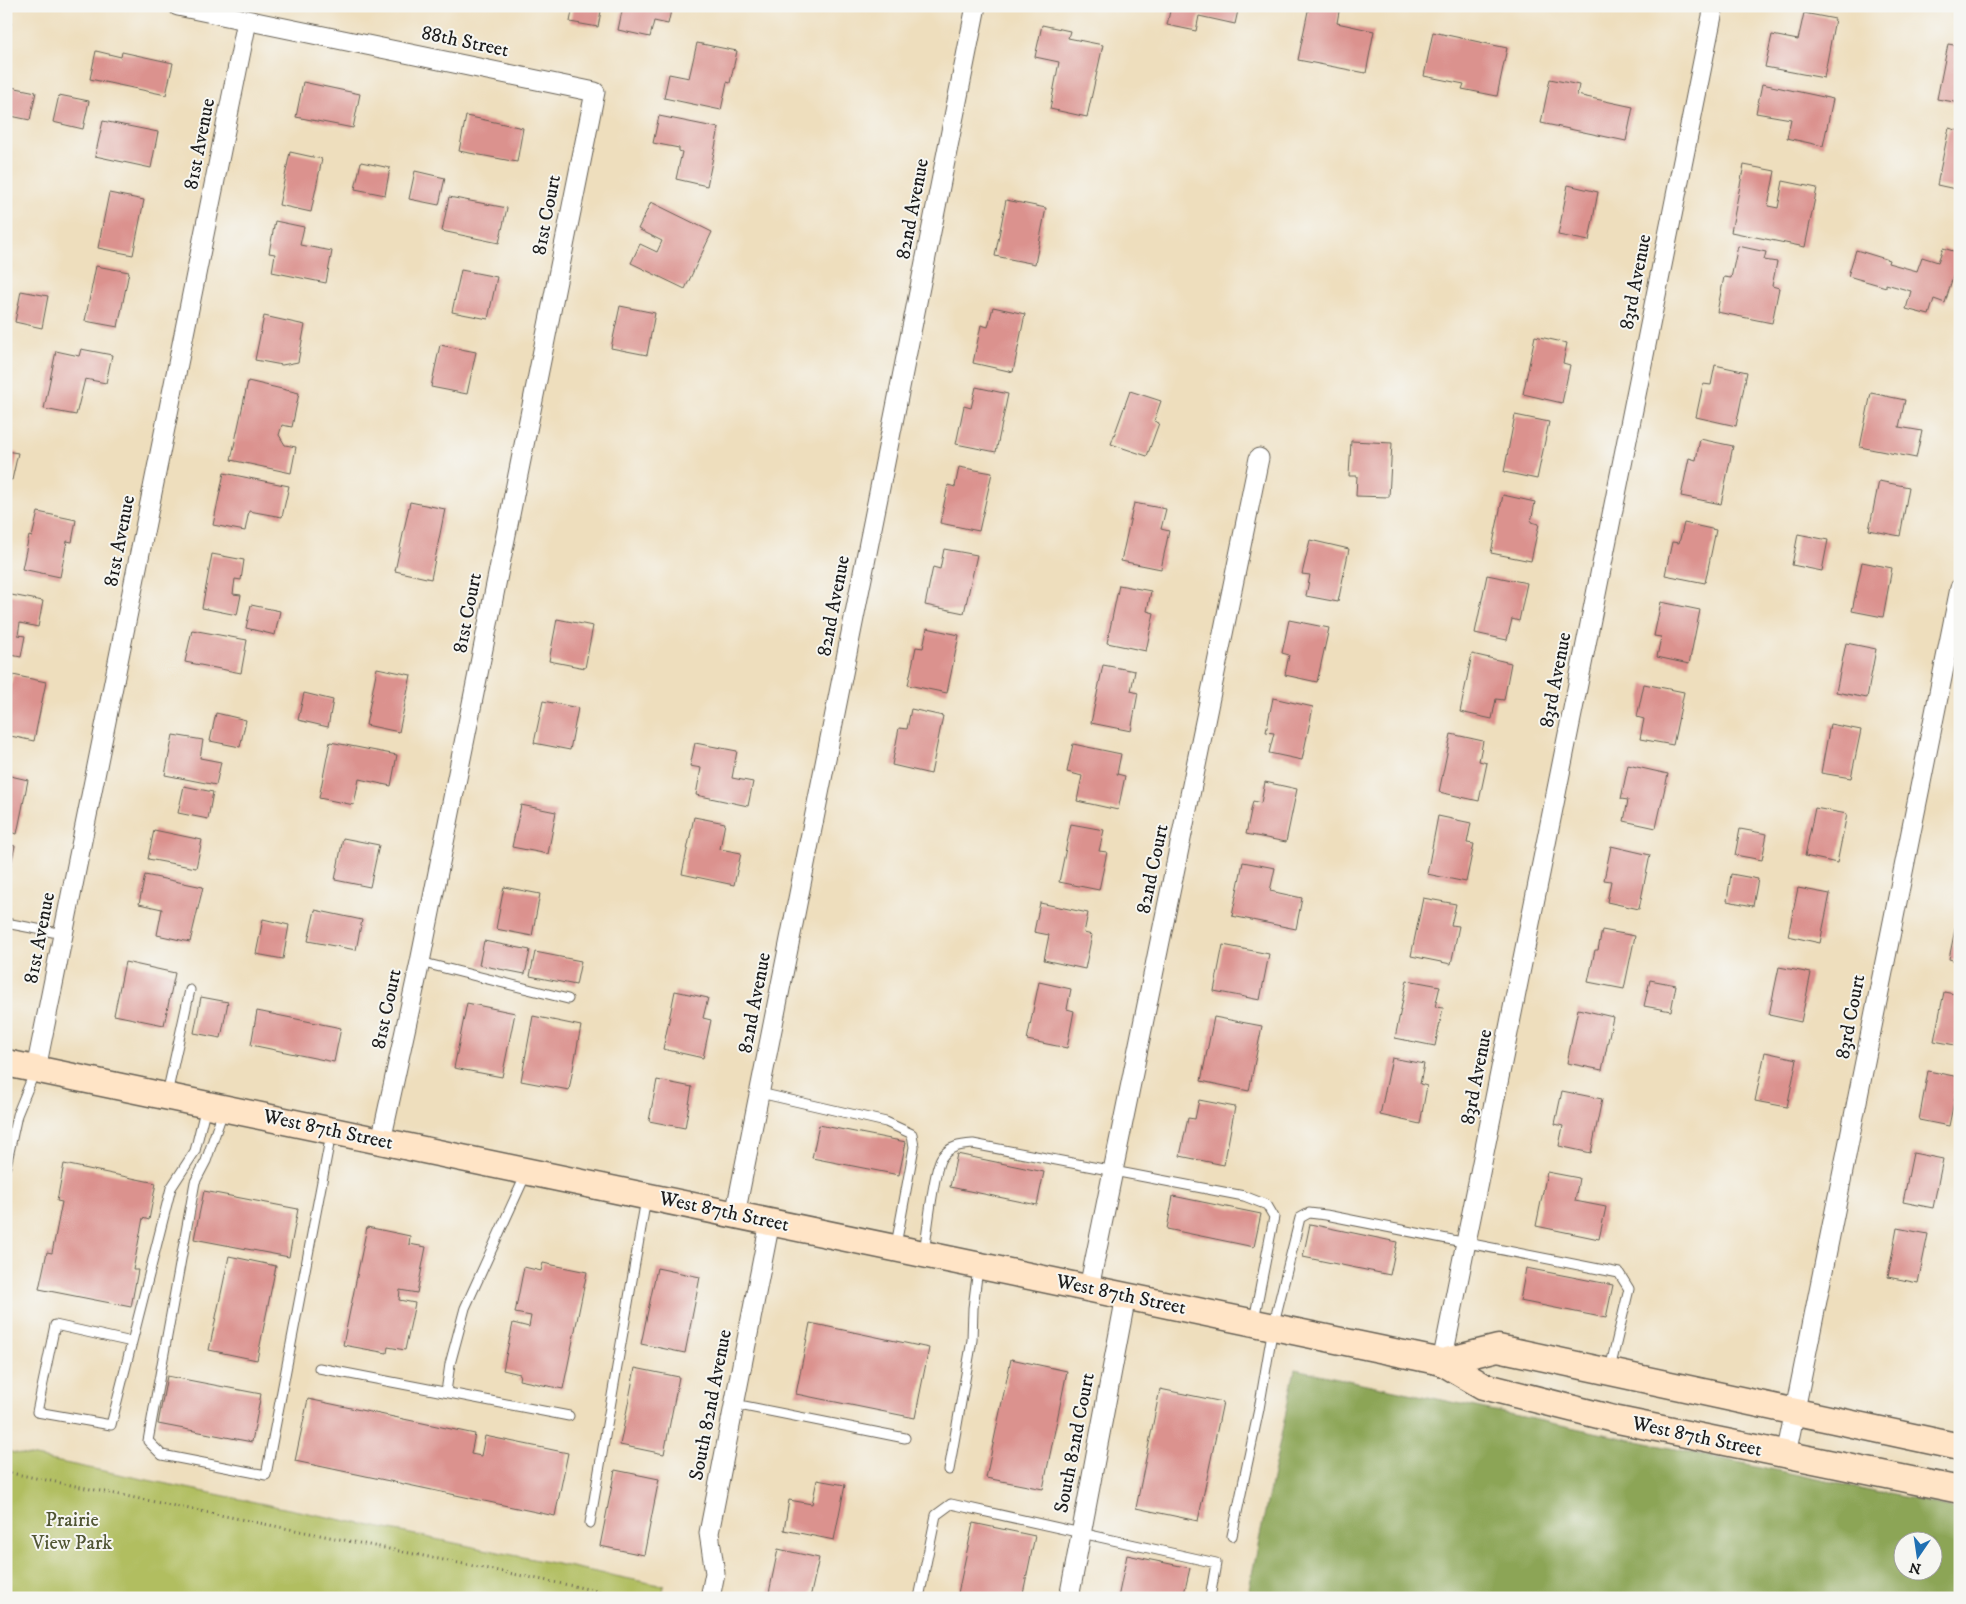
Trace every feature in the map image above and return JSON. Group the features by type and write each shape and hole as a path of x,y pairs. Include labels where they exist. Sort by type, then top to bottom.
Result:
{"main road":[{"name":"West 87th Street","path":"6,1063 1442,1362 1483,1386 1618,1420 1960,1490"},
{"name":"West 87th Street","path":"1442,1362 1498,1348 1960,1447"}],"street":[{"name":"88th Street","path":"178,6 595,92"},
{"name":"82nd Avenue","path":"735,1214 976,6"},
{"name":"83rd Avenue","path":"1442,1362 1714,6"},
{"name":"81st Avenue","path":"36,1069 248,21"},
{"name":"81st Court","path":"381,1141 420,962 595,92"},
{"name":"82nd Court","path":"1089,1288 1259,458"},
{"name":"83rd Court","path":"1786,1455 1960,588"},
{"name":"South 82nd Avenue","path":"710,1598 715,1573 709,1533 770,1222"},
{"name":"South 82nd Court","path":"1069,1598 1126,1296"}],"lane":[{"path":"6,923 63,934"},
{"path":"420,962 568,999"},
{"path":"167,1097 190,990"},
{"path":"6,1166 17,1115 36,1069"},
{"path":"760,1093 886,1122 912,1134 914,1147 895,1248"},
{"path":"215,1107 206,1160 195,1182 148,1441 162,1455 266,1474 331,1131"},
{"path":"132,1342 55,1325 37,1412 111,1425 172,1188 195,1151 215,1107"},
{"path":"924,1254 935,1181 941,1158 954,1146 973,1144 1244,1196 1267,1205 1274,1217 1264,1325 1259,1409 1232,1536"},
{"path":"446,1392 450,1364 465,1308 528,1172"},
{"path":"590,1523 646,1196"},
{"path":"1264,1325 1300,1218 1309,1213 1326,1215 1619,1273 1629,1289 1610,1372"},
{"path":"949,1470 972,1340 973,1308 978,1265"},
{"path":"319,1368 569,1416"},
{"path":"734,1404 905,1438"},
{"path":"919,1598 936,1515 951,1504 1216,1563 1210,1598"}],"path":[{"path":"6,1472 627,1598"}],"green space":[{"path":"1295,1369 1960,1509 1960,1598 1247,1598"},
{"name":"Prairie View Park","path":"6,1451 664,1586 662,1598 6,1598"}],"building":[{"path":"573,6 602,6 598,27 570,22"},
{"path":"623,6 672,6 668,24 654,21 650,37 618,30"},
{"path":"1171,6 1239,6 1235,24 1199,16 1196,31 1167,25"},
{"path":"1309,6 1340,6 1337,23 1374,31 1366,73 1298,60"},
{"path":"1804,13 1835,19 1824,78 1765,67 1772,35 1798,40"},
{"path":"6,22 11,23 7,43 6,42"},
{"path":"1042,25 1070,31 1068,38 1103,45 1087,117 1050,109 1059,62 1035,57"},
{"path":"1433,32 1507,48 1497,96 1462,89 1464,84 1424,76"},
{"path":"697,43 737,51 730,83 727,82 721,110 664,98 669,74 689,78"},
{"path":"1948,44 1960,46 1960,103 1937,99"},
{"path":"96,51 121,57 122,52 173,63 166,95 90,79"},
{"path":"1550,79 1579,85 1577,95 1633,107 1626,141 1541,123"},
{"path":"303,82 360,94 353,128 296,117"},
{"path":"1762,84 1833,99 1823,146 1787,138 1791,119 1756,113"},
{"path":"6,86 36,92 30,120 6,115"},
{"path":"59,95 89,101 83,129 53,122"},
{"path":"466,116 523,128 517,162 459,151"},
{"path":"659,116 719,128 707,186 676,179 682,152 679,151 679,148 653,143"},
{"path":"103,121 158,132 151,168 95,156"},
{"path":"1949,128 1960,131 1960,190 1937,185"},
{"path":"290,152 322,159 311,212 279,205"},
{"path":"361,162 390,168 385,195 355,189"},
{"path":"1744,165 1775,171 1768,206 1778,208 1783,181 1817,188 1805,247 1731,232"},
{"path":"415,171 445,178 439,205 409,199"},
{"path":"1568,185 1598,192 1589,241 1558,235"},
{"path":"109,193 144,200 133,255 98,248"},
{"path":"449,197 507,208 499,243 442,231"},
{"path":"1006,200 1046,208 1035,264 995,256"},
{"path":"651,202 712,232 685,289 631,263 640,244 657,252 662,241 638,229"},
{"path":"275,221 304,227 300,245 332,251 326,283 272,272 275,254 269,253"},
{"path":"1738,246 1766,252 1764,260 1777,262 1772,286 1779,288 1772,323 1717,312 1724,277 1731,278"},
{"path":"1943,248 1960,253 1945,303 1934,299 1929,315 1906,309 1911,291 1886,284 1886,287 1848,276 1856,250 1889,260 1888,263 1917,271 1922,257 1938,262"},
{"path":"96,266 129,272 118,327 85,321"},
{"path":"461,270 497,277 488,319 452,312"},
{"path":"21,291 48,296 42,328 15,322"},
{"path":"620,306 655,313 647,355 611,348"},
{"path":"993,307 1025,314 1013,372 973,363 981,325 988,327"},
{"path":"264,316 305,325 298,362 282,365 255,360"},
{"path":"1535,336 1567,343 1563,363 1570,365 1562,403 1523,394"},
{"path":"440,345 476,352 467,394 431,387"},
{"path":"81,349 112,355 106,383 85,379 76,415 44,409 56,351 79,356"},
{"path":"1715,365 1747,372 1736,426 1696,417 1703,384 1711,385"},
{"path":"248,381 299,393 292,427 282,425 279,435 285,445 296,447 291,473 231,460"},
{"path":"976,387 1008,394 996,452 956,444 964,406 971,408"},
{"path":"1130,391 1161,401 1154,421 1159,423 1147,456 1111,444"},
{"path":"1871,393 1905,400 1899,427 1922,431 1916,458 1860,447"},
{"path":"1515,415 1549,422 1537,479 1504,472"},
{"path":"1700,439 1733,446 1721,504 1681,496 1689,458 1696,460"},
{"path":"1351,441 1392,443 1389,497 1356,496 1357,476 1349,476"},
{"path":"6,451 18,453 12,480 6,479"},
{"path":"959,467 992,473 979,531 940,523 948,485 955,487"},
{"path":"224,473 289,486 282,517 249,511 245,531 213,525"},
{"path":"1879,481 1909,487 1900,536 1869,530"},
{"path":"1503,495 1535,502 1531,522 1539,524 1531,561 1491,553"},
{"path":"410,502 445,509 431,579 395,571"},
{"path":"1134,503 1166,509 1161,529 1169,531 1161,569 1121,561"},
{"path":"38,512 76,520 72,542 67,541 60,577 22,569 29,536 32,537"},
{"path":"1684,523 1716,530 1705,583 1665,575 1672,542 1679,543"},
{"path":"1798,534 1828,540 1822,571 1792,565"},
{"path":"1310,540 1349,549 1338,602 1306,596 1310,575 1302,574"},
{"path":"944,549 977,555 964,613 925,605 933,567 940,569"},
{"path":"212,554 244,560 241,580 235,579 233,594 241,595 237,615 202,608"},
{"path":"1862,562 1892,568 1883,617 1852,611"},
{"path":"1487,575 1527,583 1519,621 1512,619 1507,640 1475,633"},
{"path":"1119,585 1151,591 1147,611 1154,613 1146,651 1107,643"},
{"path":"6,594 43,601 38,627 20,623 18,635 25,636 21,657 6,654"},
{"path":"1661,602 1700,610 1689,664 1657,657 1661,637 1654,636"},
{"path":"251,605 280,611 275,635 246,628"},
{"path":"557,619 593,626 585,668 549,661"},
{"path":"1289,620 1329,628 1317,682 1285,675 1289,655 1282,653"},
{"path":"927,628 959,635 947,693 908,685 916,647 923,648"},
{"path":"192,630 247,640 241,673 185,662"},
{"path":"1846,643 1876,649 1867,698 1836,692"},
{"path":"1472,654 1511,663 1504,700 1496,699 1492,719 1460,712"},
{"path":"1103,665 1135,671 1131,691 1138,693 1131,731 1091,723"},
{"path":"377,668 411,675 399,732 366,725"},
{"path":"13,675 46,682 34,741 6,735 6,706"},
{"path":"1644,684 1684,692 1673,745 1640,739 1644,719 1637,717"},
{"path":"304,693 333,700 328,727 298,720"},
{"path":"1273,698 1313,707 1302,760 1269,753 1274,733 1266,732"},
{"path":"543,701 578,708 570,750 534,743"},
{"path":"911,709 943,716 931,774 892,765 899,728 907,729"},
{"path":"216,713 246,720 240,747 210,741"},
{"path":"1830,724 1861,730 1851,778 1821,773"},
{"path":"1451,734 1483,741 1479,761 1487,763 1479,801 1439,792"},
{"path":"173,735 203,740 200,758 221,762 216,785 165,775"},
{"path":"330,742 397,755 391,786 359,779 354,805 319,798"},
{"path":"695,743 737,751 732,778 753,782 748,806 696,795 701,768 690,766"},
{"path":"1073,744 1121,754 1117,774 1125,776 1118,810 1077,801 1082,776 1067,772"},
{"path":"1628,765 1668,774 1656,828 1624,821 1628,800 1621,799"},
{"path":"6,775 28,780 17,834 6,831"},
{"path":"1265,782 1297,789 1286,842 1246,834 1253,801 1261,803"},
{"path":"184,786 213,792 208,819 178,813"},
{"path":"521,805 556,812 548,854 512,847"},
{"path":"1815,808 1847,814 1837,863 1805,856"},
{"path":"1438,816 1471,823 1467,843 1474,844 1466,882 1427,874"},
{"path":"694,817 725,823 720,849 741,853 734,885 682,874"},
{"path":"1071,824 1104,830 1099,851 1107,852 1099,890 1059,882"},
{"path":"1740,829 1767,834 1762,860 1735,855"},
{"path":"154,830 202,840 196,868 148,859"},
{"path":"343,838 379,845 370,887 335,880"},
{"path":"6,844 15,846 7,882 6,882"},
{"path":"1611,846 1650,855 1639,909 1607,902 1611,881 1604,880"},
{"path":"1243,862 1275,868 1270,891 1302,898 1296,929 1232,916"},
{"path":"1731,874 1758,879 1753,906 1727,901"},
{"path":"145,875 203,887 190,942 157,935 162,909 139,904"},
{"path":"504,887 540,894 532,936 496,929"},
{"path":"1798,888 1830,894 1820,943 1788,936"},
{"path":"1423,898 1456,904 1451,925 1459,926 1451,964 1411,956"},
{"path":"1040,903 1088,913 1084,933 1092,935 1085,969 1044,960 1049,935 1034,932"},
{"path":"1960,909 1960,962 1949,959"},
{"path":"315,910 362,920 356,950 308,941"},
{"path":"263,919 289,925 283,959 256,954"},
{"path":"1602,930 1635,936 1624,989 1588,982 1595,950 1598,950"},
{"path":"484,941 530,950 525,974 479,965"},
{"path":"1223,945 1269,954 1260,1000 1214,991"},
{"path":"535,952 581,961 576,985 530,976"},
{"path":"125,962 175,973 164,1025 114,1015"},
{"path":"1779,967 1811,973 1801,1022 1769,1015"},
{"path":"1407,980 1440,986 1435,1007 1443,1008 1435,1046 1395,1038"},
{"path":"1650,980 1676,985 1671,1011 1644,1006"},
{"path":"1039,982 1071,989 1067,1009 1074,1011 1067,1048 1027,1040"},
{"path":"675,991 708,998 703,1018 711,1020 703,1058 663,1049"},
{"path":"1944,992 1960,995 1960,1046 1934,1041"},
{"path":"201,997 228,1002 221,1038 194,1033"},
{"path":"467,1003 515,1013 502,1077 454,1068"},
{"path":"1578,1009 1613,1017 1602,1070 1567,1063"},
{"path":"257,1011 341,1028 334,1062 251,1045"},
{"path":"533,1016 581,1026 569,1090 521,1081"},
{"path":"1214,1017 1262,1026 1249,1091 1201,1081"},
{"path":"1765,1052 1797,1059 1787,1107 1755,1101"},
{"path":"1392,1058 1424,1064 1420,1084 1427,1086 1420,1124 1380,1115"},
{"path":"1928,1071 1959,1077 1949,1126 1919,1120"},
{"path":"657,1080 692,1087 685,1128 649,1121"},
{"path":"1562,1091 1602,1099 1591,1153 1559,1146 1563,1126 1555,1124"},
{"path":"1199,1100 1235,1107 1224,1165 1180,1156 1188,1118 1195,1119"},
{"path":"819,1125 906,1142 899,1175 812,1158"},
{"path":"1913,1153 1943,1159 1933,1208 1903,1202"},
{"path":"957,1154 1044,1172 1037,1205 950,1187"},
{"path":"64,1164 156,1183 149,1220 143,1218 133,1270 138,1270 131,1307 39,1289 47,1252 52,1253 62,1202 57,1201"},
{"path":"1547,1172 1579,1178 1575,1201 1606,1207 1599,1239 1536,1226"},
{"path":"204,1191 298,1209 289,1257 194,1239"},
{"path":"1173,1196 1261,1214 1254,1247 1167,1229"},
{"path":"1310,1224 1397,1242 1390,1275 1303,1257"},
{"path":"367,1227 410,1236 409,1244 426,1247 417,1293 400,1290 399,1300 415,1303 405,1350 388,1347 387,1353 343,1345"},
{"path":"1897,1228 1928,1234 1918,1283 1888,1277"},
{"path":"229,1256 276,1266 257,1360 209,1350"},
{"path":"543,1263 587,1272 563,1389 519,1380 520,1374 503,1370 513,1323 529,1327 531,1316 515,1313 524,1267 541,1271"},
{"path":"657,1268 700,1277 685,1353 641,1344"},
{"path":"1526,1268 1613,1285 1606,1318 1520,1301"},
{"path":"810,1323 929,1348 915,1418 796,1394"},
{"path":"1011,1359 1067,1371 1043,1489 986,1478"},
{"path":"635,1368 679,1377 664,1454 620,1445"},
{"path":"167,1376 261,1394 252,1442 158,1424"},
{"path":"1160,1389 1223,1402 1198,1521 1136,1508"},
{"path":"308,1399 475,1434 471,1454 481,1456 485,1436 568,1453 555,1516 295,1461"},
{"path":"615,1470 659,1479 644,1555 600,1546"},
{"path":"817,1480 845,1485 834,1540 784,1530 789,1500 812,1504"},
{"path":"973,1523 1035,1536 1022,1598 957,1598"},
{"path":"778,1549 819,1558 810,1598 768,1598"},
{"path":"1127,1555 1190,1568 1183,1598 1118,1598"}]}
